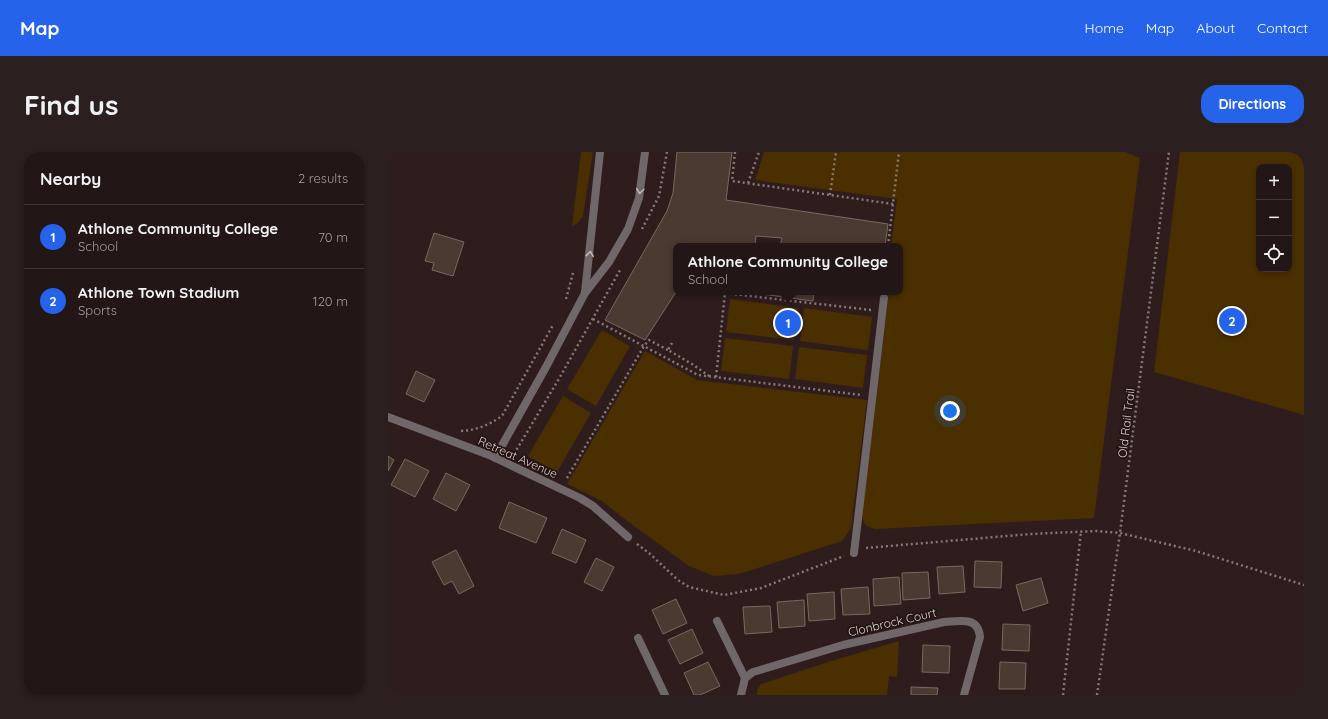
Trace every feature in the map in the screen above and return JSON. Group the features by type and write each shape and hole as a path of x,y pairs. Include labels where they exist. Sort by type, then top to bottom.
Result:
{"street":[{"path":"585,293 600,152"},
{"path":"495,458 585,293 611,258 628,229 639,198 645,152"},
{"path":"854,553 884,298"},
{"name":"Retreat Avenue","path":"388,417 495,458 586,502 593,506 628,537"},
{"name":"Clonbrock Court","path":"745,678 754,672 843,645 944,622 960,620 968,621 976,625 980,637 964,695"},
{"path":"717,621 745,678 741,695"},
{"path":"638,638 665,695"}],"path":[{"path":"640,234 660,196 666,152"},
{"path":"735,152 732,181 893,204"},
{"path":"748,183 759,152"},
{"path":"830,195 836,152"},
{"path":"888,243 899,152"},
{"name":"Old Rail Trail","path":"1097,695 1120,534 1169,152"},
{"path":"508,464 560,378 622,265 611,258"},
{"path":"563,305 567,298 574,272"},
{"path":"716,377 726,295"},
{"path":"743,295 883,311"},
{"path":"460,431 472,430 490,424 502,416 556,319"},
{"path":"593,319 698,375 873,397"},
{"path":"567,478 644,346 649,340 692,364 710,377"},
{"path":"668,350 672,343"},
{"path":"1063,695 1081,531"},
{"path":"628,537 649,553 678,580 689,587 724,595 761,588 865,548 1081,531 1120,534 1196,551 1304,585"}],"shaded area":[{"path":"581,152 593,152 583,216 578,223 572,226"},
{"path":"764,152 1125,152 1140,158 1094,518 876,529 867,526 863,520 862,513 889,295 903,295 903,243 891,243 897,199 755,180"},
{"path":"1180,152 1304,152 1304,415 1154,372"},
{"path":"730,299 798,308 794,340 726,332"},
{"path":"804,308 872,317 868,350 800,341"},
{"path":"602,330 630,346 596,406 567,389"},
{"path":"725,338 793,346 789,379 721,371"},
{"path":"799,347 867,355 863,388 795,379"},
{"path":"645,351 697,380 867,400 851,528 842,541 739,574 714,576 689,566 602,501 567,484"},
{"path":"563,396 591,413 557,472 528,456"},
{"path":"899,641 897,677 889,676 887,695 757,695 757,690 761,684"}],"building":[{"path":"677,152 732,152 726,200 888,224 885,243 781,243 782,238 756,236 755,243 673,243 674,295 645,340 605,320 667,211 673,193"},
{"path":"434,233 464,242 453,276 432,270 434,263 425,261"},
{"path":"769,295 814,295 813,301"},
{"path":"416,371 435,380 424,402 406,394"},
{"path":"388,456 394,460 388,471"},
{"path":"405,459 429,471 415,497 391,485"},
{"path":"446,473 470,485 456,511 433,499"},
{"path":"509,502 547,518 536,543 499,528"},
{"path":"562,529 586,540 576,563 552,553"},
{"path":"456,550 474,586 459,594 452,581 444,585 432,562"},
{"path":"596,558 614,567 602,591 584,582"},
{"path":"975,561 1002,562 1001,588 974,587"},
{"path":"963,566 965,592 939,594 937,567"},
{"path":"928,572 930,598 903,600 902,573"},
{"path":"899,577 901,604 874,606 873,579"},
{"path":"1041,578 1048,603 1023,611 1016,585"},
{"path":"868,587 870,614 843,615 841,589"},
{"path":"834,592 835,619 809,621 807,594"},
{"path":"676,599 687,623 663,634 652,610"},
{"path":"804,600 805,626 779,628 777,602"},
{"path":"770,606 772,632 745,634 743,607"},
{"path":"1003,624 1030,625 1029,651 1002,650"},
{"path":"692,629 703,653 680,664 668,640"},
{"path":"923,645 950,646 949,673 922,672"},
{"path":"708,662 720,686 700,695 694,695 684,673"},
{"path":"1000,662 1026,663 1025,689 999,689"},
{"path":"911,687 938,688 937,695 911,695"}],"place":[{"name":"Athlone Town Stadium","path":"1232,321"},
{"name":"Athlone Community College","path":"788,323"}]}
